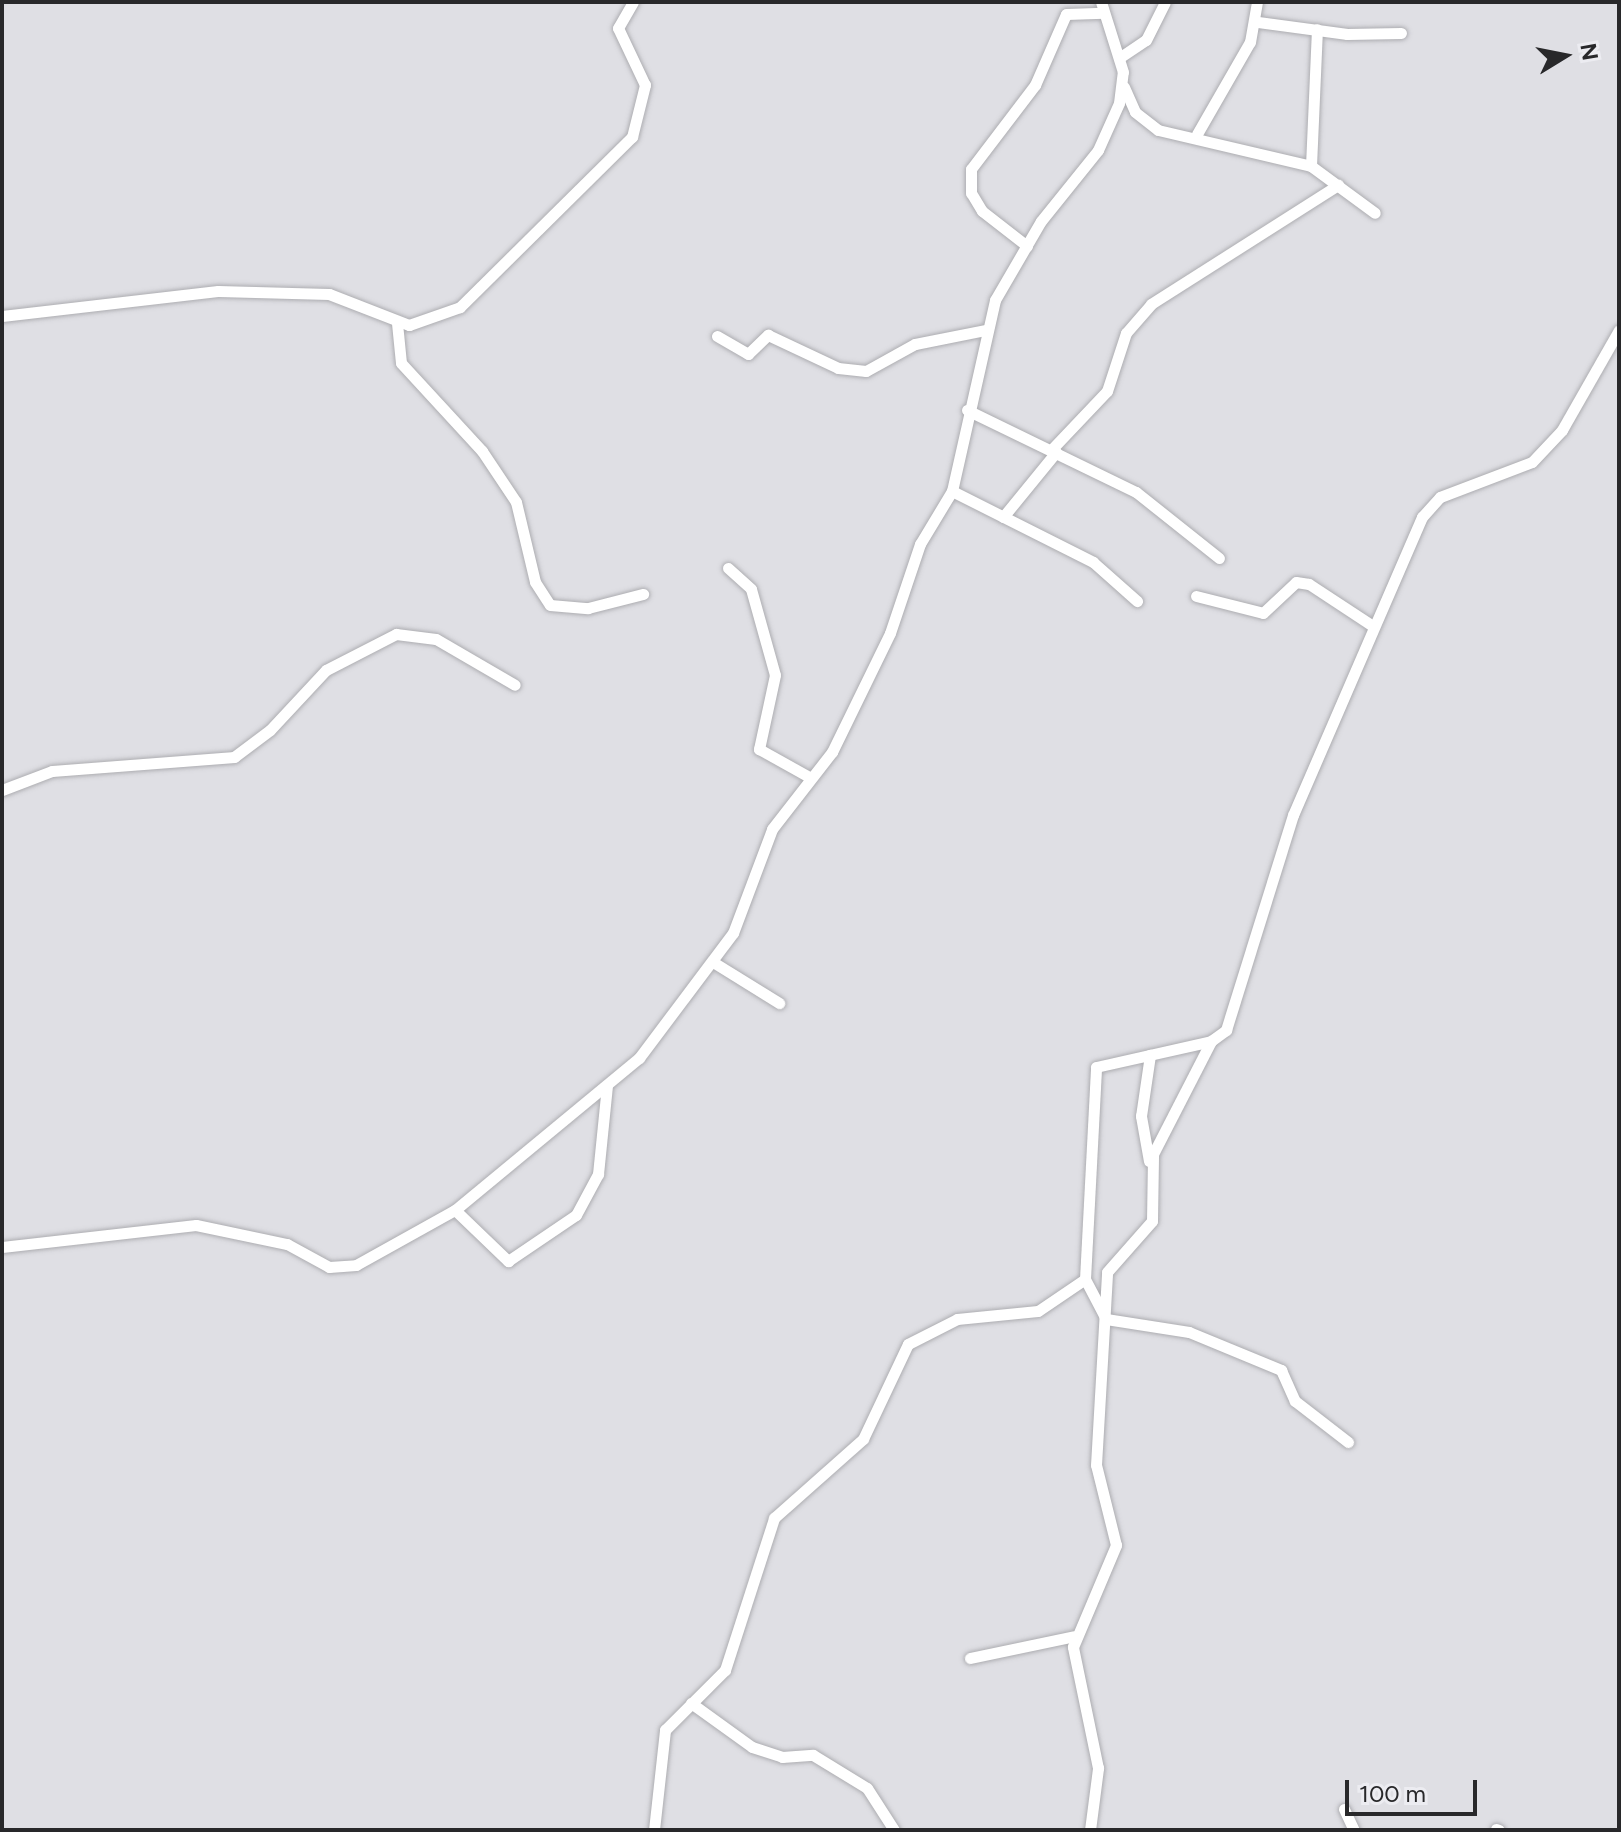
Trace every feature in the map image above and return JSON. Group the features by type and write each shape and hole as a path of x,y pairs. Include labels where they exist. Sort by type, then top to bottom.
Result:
{"street":[{"path":"2,316 235,291 341,296 397,323 428,322 473,300 544,220 619,158 644,107 641,69 618,28 633,2"},
{"path":"1119,58 1146,40 1165,2"},
{"path":"1197,134 1258,22 1257,2"},
{"path":"1027,246 982,211 971,193 971,169 1035,85 1066,14 1102,8 1119,58 1124,86 1144,122 1311,166 1375,213"},
{"path":"1258,22 1317,29 1401,33"},
{"path":"1311,166 1317,29"},
{"path":"2,1247 212,1226 287,1244 341,1268 455,1210 607,1085 662,1032 713,962 740,918 772,829 809,777 832,752 890,633 920,544 952,491 985,330 1027,246 1098,150 1124,86"},
{"path":"1003,517 1054,451 1107,391 1126,333 1151,304 1338,185"},
{"path":"397,323 401,363 482,451 516,502 535,582 550,605 588,608 643,594"},
{"path":"717,336 748,354 768,335 838,368 866,371 915,344 985,330"},
{"path":"1151,1168 1159,1138 1211,1041 1231,1022 1282,844 1373,626 1429,506 1532,462 1562,430 1619,330"},
{"path":"967,410 1136,492 1219,558"},
{"path":"952,491 1093,562 1137,601"},
{"path":"728,568 751,589 775,675 759,749 809,777"},
{"path":"1196,596 1263,613 1296,582 1309,584 1373,626"},
{"path":"2,790 52,771 234,757 270,730 326,670 396,634 436,639 515,685"},
{"path":"713,962 779,1003"},
{"path":"1106,1319 1085,1279 1092,1073 1108,1060 1150,1055 1211,1041"},
{"path":"1090,1830 1098,1768 1074,1673 1074,1636 1116,1545 1096,1465 1108,1268 1152,1221 1151,1168 1141,1116 1150,1055"},
{"path":"455,1210 508,1261 576,1215 598,1174 607,1085"},
{"path":"654,1830 665,1730 691,1703 712,1688 740,1640 774,1518 863,1439 908,1344 957,1319 1038,1311 1085,1279"},
{"path":"1106,1319 1189,1332 1275,1366 1290,1378 1295,1401 1348,1442"},
{"path":"970,1658 1074,1636"},
{"path":"691,1703 752,1747 782,1757 813,1755 867,1788 894,1830"},
{"path":"1344,1809 1354,1830"}]}
